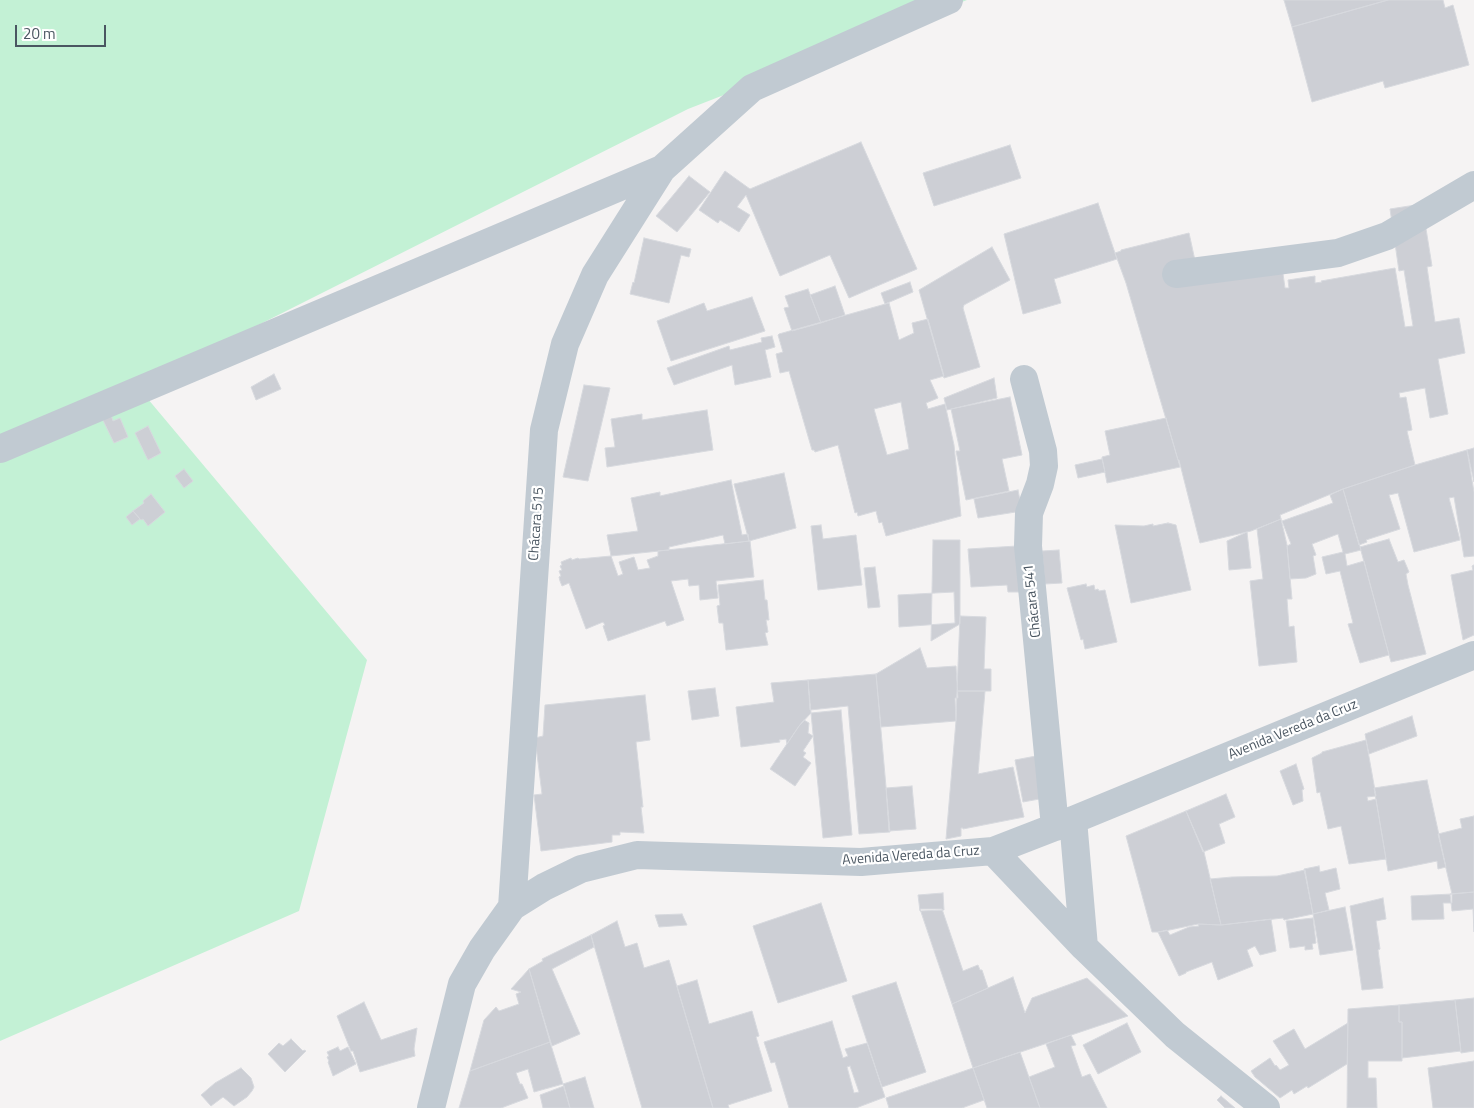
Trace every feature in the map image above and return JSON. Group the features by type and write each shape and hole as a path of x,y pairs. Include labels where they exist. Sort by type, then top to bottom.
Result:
{"street":[{"path":"0,449 662,169 752,88 949,0"},
{"name":"Chácara 515","path":"512,907 544,430 565,344 595,275 662,169"},
{"path":"1176,274 1338,253 1386,236 1474,185"},
{"name":"Chácara 541","path":"1024,379 1043,450 1044,466 1040,484 1029,513 1028,546 1064,824 1084,947"},
{"name":"Avenida Vereda da Cruz","path":"431,1108 462,984 482,949 512,907 544,887 581,869 637,855 861,862 993,850 1064,824 1474,655"},
{"path":"993,850 1084,947 1175,1035 1266,1108"}],"green space":[{"path":"0,0 967,0 688,109 137,386 367,660 299,911 0,1041"}],"building":[{"path":"1284,0 1388,0 1292,27"},
{"path":"1388,0 1443,0 1445,8 1453,5 1469,65 1385,88 1383,81 1312,102 1292,27"},
{"path":"861,142 917,269 849,298 830,255 780,276 746,195 737,207 750,215 739,232 720,220 718,223 699,210 725,171 750,189"},
{"path":"1010,145 1021,178 934,206 923,173"},
{"path":"689,176 710,192 677,232 656,216"},
{"path":"1098,203 1117,259 1054,279 1061,303 1023,314 1004,234"},
{"path":"1422,204 1432,266 1427,267 1435,322 1459,318 1465,353 1438,359 1448,414 1430,418 1425,388 1399,393 1400,398 1406,397 1412,430 1407,431 1415,465 1343,489 1280,515 1281,519 1251,531 1200,543 1179,460 1126,283 1115,253 1189,233 1196,265 1280,252 1285,288 1289,288 1288,280 1315,276 1315,283 1395,268 1405,327 1413,326 1404,270 1399,271 1390,209"},
{"path":"644,238 691,249 689,257 681,255 669,303 630,294"},
{"path":"992,247 1010,280 964,305 963,308 980,367 944,378 919,290"},
{"path":"910,282 913,292 885,304 881,293"},
{"path":"835,286 845,315 821,323 810,295"},
{"path":"808,289 821,323 792,331 784,308 789,307 785,296"},
{"path":"752,297 765,331 671,361 657,321 704,303 707,311"},
{"path":"889,303 899,340 914,333 912,323 928,319 944,376 930,380 938,398 926,403 928,409 945,404 954,445 961,516 886,536 882,522 879,523 876,511 858,516 857,512 855,513 838,445 815,452 812,450 789,371 780,373 776,354 783,352 779,334","holes":["901,402 909,449 887,455 874,409"]},
{"path":"772,336 775,347 765,350 771,377 735,385 732,365 674,385 667,368 729,346 730,350 762,342 761,338"},
{"path":"274,374 281,389 256,400 251,387"},
{"path":"994,378 997,398 947,410 944,398"},
{"path":"584,385 610,388 588,481 563,477"},
{"path":"1010,397 1022,455 1002,459 1009,491 966,500 956,451 960,451 951,409"},
{"path":"707,410 713,450 607,467 605,448 615,447 611,419 642,414 642,420"},
{"path":"111,415 113,421 120,418 128,437 114,443 102,418"},
{"path":"1166,418 1180,467 1107,483 1102,457 1110,455 1105,431"},
{"path":"148,426 161,453 148,460 135,433"},
{"path":"1474,448 1474,482 1467,450"},
{"path":"1467,450 1474,492 1474,556 1464,557 1454,497 1449,498 1460,540 1414,552 1398,493 1389,495 1400,529 1366,540 1367,542 1359,545 1343,489"},
{"path":"1102,459 1105,472 1078,478 1075,465"},
{"path":"184,469 193,481 184,488 175,476"},
{"path":"784,473 796,528 749,541 734,484"},
{"path":"731,480 742,535 748,534 749,541 725,544 723,535 669,547 669,550 611,556 607,535 638,531 631,498 660,492 660,496"},
{"path":"1343,489 1361,550 1345,554 1347,566 1364,561 1389,655 1360,663 1348,624 1353,623 1340,571 1326,574 1322,557 1343,552 1338,534 1312,544 1316,555 1313,556 1316,574 1306,578 1290,579 1287,546 1291,544 1282,521 1333,503 1330,495"},
{"path":"1018,490 1022,511 978,518 974,499"},
{"path":"151,494 165,512 148,526 133,511 144,503 143,501"},
{"path":"133,511 140,519 132,525 126,517"},
{"path":"1281,519 1287,545 1292,599 1287,599 1289,627 1294,626 1297,662 1259,666 1250,581 1263,579 1257,529"},
{"path":"1168,523 1176,525 1191,590 1131,603 1115,525 1144,526 1153,524 1153,526"},
{"path":"821,525 823,539 856,535 862,585 818,590 811,526"},
{"path":"1247,532 1251,568 1229,570 1227,541"},
{"path":"1389,539 1398,562 1404,560 1409,572 1406,574 1408,585 1426,654 1391,662 1360,547"},
{"path":"933,540 960,540 960,624 931,641"},
{"path":"750,541 754,577 716,581 718,598 700,600 699,585 689,586 688,579 671,581 684,620 667,626 665,621 608,641 603,622 586,629 569,583 562,586 559,577 561,576 559,571 562,570 561,562 571,558 572,560 611,556 618,576 623,574 619,562 634,557 638,570 650,568 647,560 658,556 658,551"},
{"path":"1017,546 1028,592 1008,592 1007,585 971,587 968,549"},
{"path":"1059,550 1062,583 1045,584 1042,551"},
{"path":"1474,565 1474,635 1463,640 1451,575 1473,570 1472,566"},
{"path":"875,567 880,607 868,608 864,568"},
{"path":"763,580 769,620 766,620 768,632 765,633 768,645 726,650 723,623 719,623 717,606 720,605 718,585"},
{"path":"1086,584 1087,587 1094,585 1095,590 1105,590 1117,642 1085,649 1067,588"},
{"path":"954,592 955,623 899,627 898,595"},
{"path":"960,616 986,617 984,669 991,669 991,691 957,691"},
{"path":"920,648 927,668 956,666 958,698 955,698 956,721 881,727 876,674"},
{"path":"876,674 890,832 859,834 848,706 810,710 808,680"},
{"path":"808,680 811,713 799,726 787,744 786,739 779,740 780,742 741,747 736,707 774,702 771,683"},
{"path":"715,688 719,716 692,720 688,691"},
{"path":"957,691 985,691 978,774 1013,767 1024,817 961,828 961,836 946,839 956,721"},
{"path":"645,695 650,740 636,742 644,833 620,832 620,835 612,835 612,842 541,851 534,795 542,794 535,738 543,736 545,705"},
{"path":"841,710 852,835 823,838 811,713"},
{"path":"1412,716 1417,736 1369,754 1365,734"},
{"path":"804,720 809,723 808,733 813,736 803,751 806,753 803,757 811,763 795,786 770,769"},
{"path":"1366,740 1376,796 1367,797 1368,801 1376,799 1386,859 1349,864 1341,826 1328,829 1320,792 1317,793 1312,758 1322,752"},
{"path":"1036,756 1045,798 1023,802 1015,760"},
{"path":"1296,764 1304,789 1302,790 1303,801 1293,805 1280,771"},
{"path":"1427,780 1446,867 1438,869 1437,861 1388,871 1374,788"},
{"path":"912,786 916,829 889,831 886,788"},
{"path":"1226,794 1235,817 1219,824 1225,843 1203,852 1186,811"},
{"path":"1186,811 1204,852 1221,925 1198,924 1152,932 1126,836"},
{"path":"1474,816 1474,892 1452,894 1438,834 1462,828 1460,819"},
{"path":"1319,866 1320,872 1336,868 1340,889 1325,893 1329,910 1313,914 1304,869"},
{"path":"1305,870 1313,914 1284,920 1283,918 1221,925 1210,879 1277,876"},
{"path":"1474,892 1474,932 1473,909 1452,911 1450,894"},
{"path":"943,893 944,910 920,911 918,895"},
{"path":"1452,894 1452,903 1443,903 1444,919 1412,920 1411,896"},
{"path":"1383,898 1386,919 1376,921 1383,988 1362,990 1350,906"},
{"path":"821,903 847,981 778,1003 753,926"},
{"path":"1345,907 1353,950 1320,955 1313,914"},
{"path":"920,909 942,909 963,971 978,965 980,970 982,970 988,988 952,1004"},
{"path":"682,914 687,925 659,927 655,915"},
{"path":"1313,918 1316,943 1312,944 1313,949 1305,950 1305,946 1290,948 1286,921"},
{"path":"1271,919 1276,951 1260,955 1255,946 1247,950 1253,966 1218,980 1212,962 1179,976 1158,932 1167,930 1170,935 1189,927 1199,926 1198,924 1221,925"},
{"path":"617,921 625,947 637,943 644,968 669,960 713,1108 642,1108 591,935"},
{"path":"591,935 594,947 552,969 580,1034 552,1046 529,969 543,961 542,959"},
{"path":"529,969 550,1042 470,1071 484,1020 496,1007 499,1011 519,1004 516,994 521,992 511,989"},
{"path":"1013,977 1025,1013 1032,998 1087,978 1128,1016 973,1068 952,1004"},
{"path":"697,980 709,1024 752,1011 759,1036 756,1037 772,1091 728,1105 729,1108 713,1108 677,986"},
{"path":"896,982 926,1072 882,1087 852,996"},
{"path":"1474,998 1474,1051 1461,1053 1455,1000"},
{"path":"1455,1000 1461,1051 1402,1058 1402,1022 1399,1022 1399,1005"},
{"path":"364,1002 381,1040 417,1028 415,1056 360,1072 353,1051 351,1051 337,1016"},
{"path":"1399,1005 1399,1022 1402,1022 1402,1061 1368,1061 1368,1078 1376,1078 1377,1108 1347,1108 1348,1009"},
{"path":"832,1021 843,1058 848,1056 845,1049 867,1043 885,1097 856,1108 789,1108 775,1062 771,1063 764,1042","holes":["850,1066 859,1092 854,1093 847,1067"]},
{"path":"1127,1023 1141,1052 1098,1074 1083,1045"},
{"path":"1348,1023 1347,1064 1308,1088 1307,1086 1294,1094 1292,1090 1280,1098 1255,1077 1251,1071 1270,1058 1280,1070 1289,1065 1273,1041 1294,1029 1305,1049"},
{"path":"1071,1035 1076,1045 1071,1046 1082,1077 1090,1074 1107,1108 1040,1108 1029,1077 1055,1067 1046,1044"},
{"path":"291,1039 303,1051 306,1051 285,1072 268,1054 279,1043 283,1046"},
{"path":"550,1042 563,1084 534,1092 528,1069 516,1073 528,1098 501,1108 459,1108 470,1071"},
{"path":"338,1047 340,1051 348,1047 356,1064 333,1076 327,1052"},
{"path":"1020,1052 1040,1108 987,1108 973,1068"},
{"path":"1474,1061 1474,1108 1433,1108 1428,1068"},
{"path":"241,1068 251,1078 254,1087 252,1091 234,1106 223,1097 211,1106 201,1095 215,1083"},
{"path":"973,1068 984,1100 962,1108 889,1108 886,1098"},
{"path":"585,1077 594,1108 570,1108 563,1084"},
{"path":"564,1086 570,1108 543,1108 540,1095"},
{"path":"1221,1096 1235,1108 1225,1108 1217,1100"}]}
